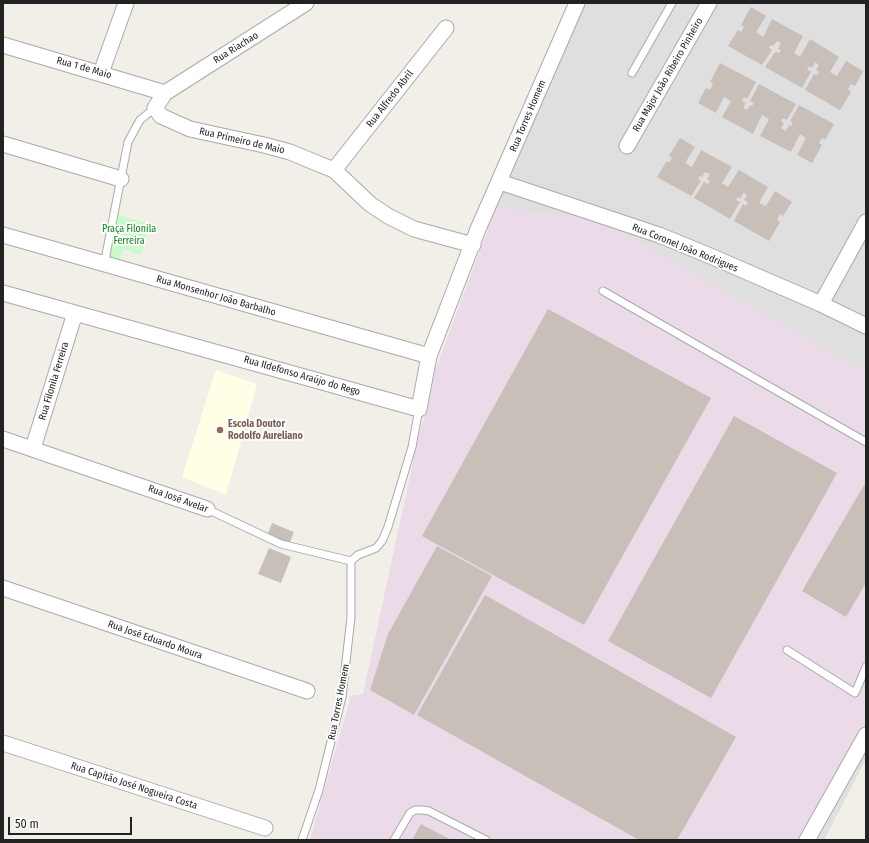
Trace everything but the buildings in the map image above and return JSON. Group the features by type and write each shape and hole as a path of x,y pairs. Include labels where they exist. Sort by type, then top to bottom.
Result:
{"street":[{"path":"101,73 126,3"},
{"name":"Rua Riachao","path":"165,93 306,3"},
{"name":"Rua Torres Homem","path":"473,245 478,229 500,182 577,3"},
{"name":"Rua Major João Ribeiro Pinheiro","path":"627,146 708,3"},
{"name":"Rua Alfredo Abril","path":"334,170 446,28"},
{"name":"Rua 1 de Maio","path":"3,44 165,93"},
{"path":"155,108 165,93"},
{"name":"Rua Primeiro de Maio","path":"155,108 161,116 190,129 290,152 334,170 370,204 388,216 414,229 473,245"},
{"path":"3,144 121,179"},
{"name":"Rua Coronel João Rodrigues","path":"500,182 659,236 821,304 866,326"},
{"path":"821,304 866,222"},
{"name":"Rua Monsenhor João Barbalho","path":"3,235 104,265 429,356"},
{"path":"419,409 429,356 473,245"},
{"name":"Rua Ildefonso Araújo do Rego","path":"3,293 419,409"},
{"name":"Rua Filonila Ferreira","path":"33,448 75,313"},
{"name":"Rua José Avelar","path":"3,439 33,448 207,509"},
{"name":"Rua José Eduardo Moura","path":"3,588 307,691"},
{"path":"807,840 866,735"},
{"name":"Rua Capitão José Nogueira Costa","path":"3,743 265,828"}],"lane":[{"path":"632,73 672,3"},
{"path":"104,265 128,142 140,120 155,108"},
{"path":"603,291 866,442"},
{"path":"351,561 358,555 376,548 382,541 388,527 415,432 419,409"},
{"name":"Rua José Avelar","path":"207,509 280,544 351,561"},
{"name":"Rua Torres Homem","path":"302,840 319,790 342,697 351,617 351,561"},
{"path":"787,650 855,693 866,667"},
{"path":"394,840 410,813 415,810 422,810 429,811 486,840"}],"shaded area":[{"path":"579,3 866,3 866,759 824,840 310,840 351,696 363,694 378,651 419,434 427,436 435,371 496,208 494,194"},
{"path":"496,208 597,218 866,372 866,743 813,840 310,840 351,696 363,694 419,434 427,410 435,371"},
{"name":"Escola Doutor Rodolfo Aureliano","path":"216,370 257,384 226,495 182,477"}],"green space":[{"name":"Praça Filonila Ferreira","path":"115,214 150,224 141,255 123,249 118,266 109,260"}],"place":[{"name":"Escola Doutor Rodolfo Aureliano","path":"220,430"}]}
